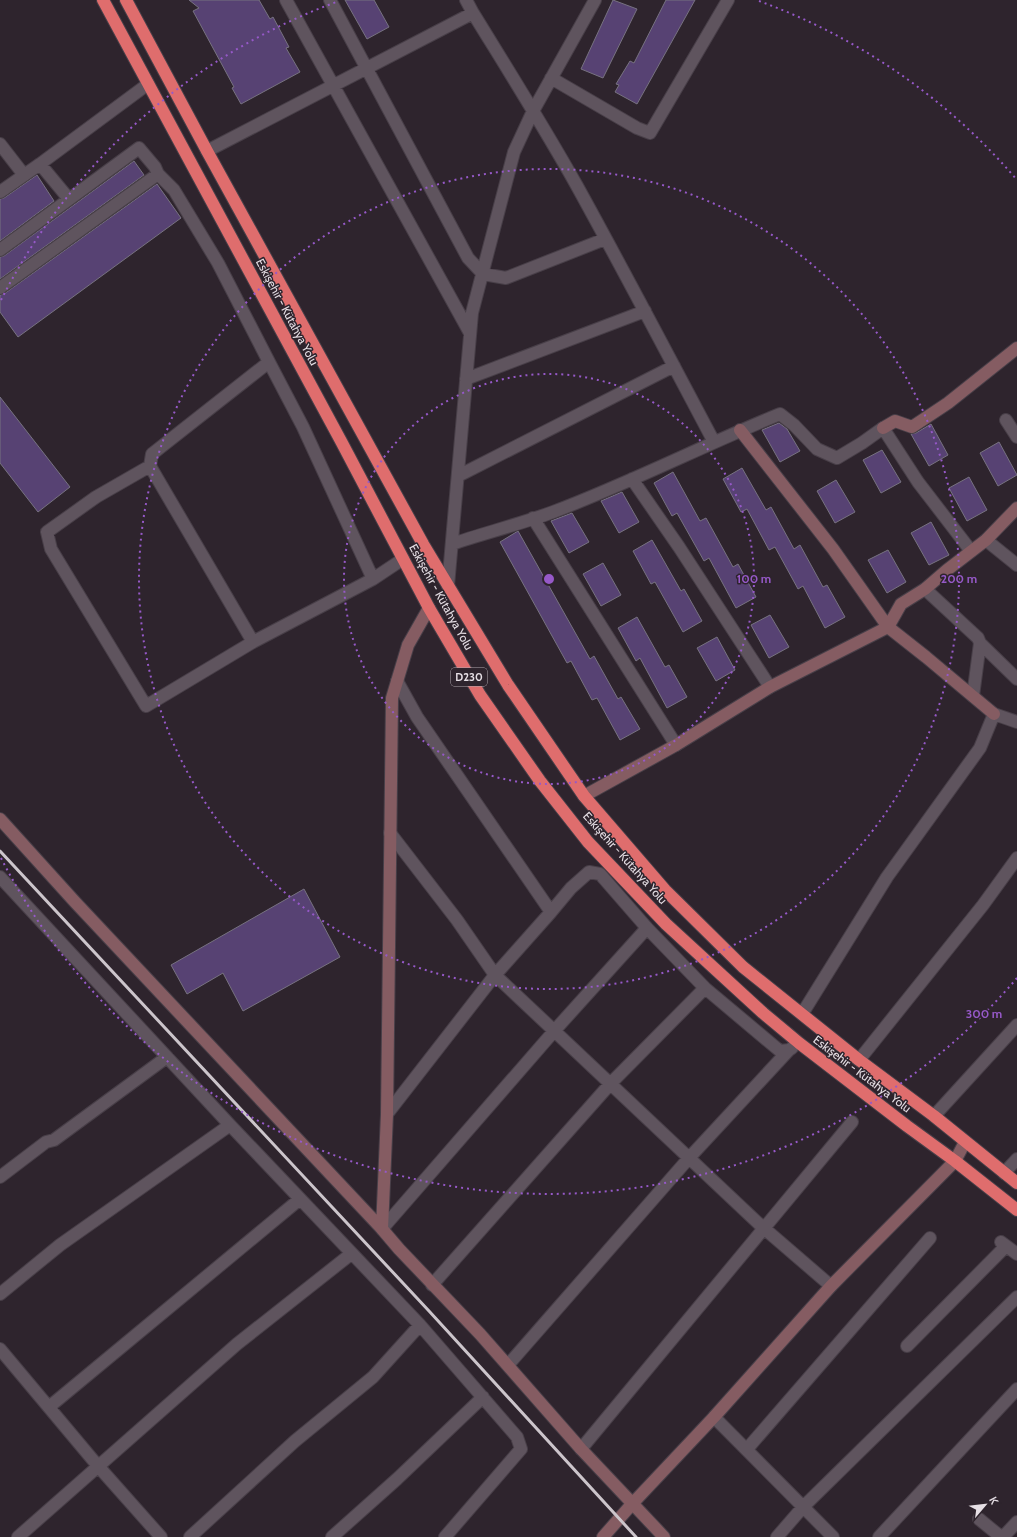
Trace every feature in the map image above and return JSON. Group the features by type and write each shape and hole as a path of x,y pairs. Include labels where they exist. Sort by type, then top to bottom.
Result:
{"highway":[{"name":"Eskişehir - Kütahya Yolu","path":"103,0 428,608 480,695 540,781 588,842 666,924 764,1013 794,1046 955,1161 1017,1210"},
{"name":"Eskişehir - Kütahya Yolu","path":"126,0 207,151 423,544 508,685 584,796 665,890 737,962 859,1060 934,1116 1017,1184"}],"street":[{"path":"286,0 470,333"},
{"path":"330,0 468,258 483,274 506,278 605,239"},
{"path":"466,0 577,186 714,442"},
{"path":"551,78 637,128 650,133 728,0"},
{"path":"448,586 472,313 514,152 533,110 590,3"},
{"path":"207,151 473,12"},
{"path":"0,192 148,84"},
{"path":"0,144 24,175"},
{"path":"0,250 139,148 155,167 158,174 174,190 218,263 303,427 374,579"},
{"path":"40,164 69,200"},
{"path":"0,288 158,174"},
{"path":"466,379 645,312"},
{"path":"452,544 553,512 780,414 794,425 817,449 837,458 895,421 912,427 931,416 1017,348"},
{"path":"253,642 150,466 152,454 269,362"},
{"path":"458,476 674,366"},
{"path":"1006,420 1017,437"},
{"path":"883,428 918,482 971,552"},
{"path":"740,430 833,549 888,627 994,714 1017,722"},
{"path":"150,466 96,497 47,532 51,548 146,706 253,642 374,579 403,559"},
{"path":"632,479 679,547 770,687"},
{"path":"584,796 676,744 770,687 888,627 901,604 925,589 986,540 1017,508"},
{"path":"533,518 676,744"},
{"path":"986,540 1017,566"},
{"path":"925,589 978,638 980,643 1017,679"},
{"path":"382,1229 387,1114 392,698 408,645 428,608"},
{"path":"973,696 980,643"},
{"path":"397,681 417,717 551,912"},
{"path":"802,1014 887,877 980,748 994,714"},
{"path":"0,819 75,902 508,1365 581,1449 664,1537"},
{"path":"390,833 457,920 495,975 763,1228 831,1286"},
{"path":"859,1060 983,905 1017,858"},
{"path":"387,1114 495,975 571,888 589,872 600,874 647,928 705,988 780,1051 794,1046"},
{"path":"3,886 420,1325 517,1437 521,1449 445,1537"},
{"path":"382,1229 555,1030 647,928"},
{"path":"432,1285 611,1083 705,988"},
{"path":"934,1116 1017,1025"},
{"path":"508,1365 689,1158 794,1046"},
{"path":"0,1177 46,1142 54,1140 166,1057"},
{"path":"581,1449 852,1122"},
{"path":"0,1294 60,1245 230,1125"},
{"path":"603,1537 714,1417 831,1286 955,1161 965,1142"},
{"path":"1004,1173 1017,1159"},
{"path":"49,1407 300,1198"},
{"path":"747,1449 930,1238"},
{"path":"908,1346 1003,1244 1017,1254"},
{"path":"18,1537 237,1344 351,1254"},
{"path":"777,1537 804,1507 1017,1297"},
{"path":"190,1537 296,1441 373,1376 420,1325"},
{"path":"0,1349 98,1466 161,1537"},
{"path":"879,1537 1017,1389"},
{"path":"332,1537 397,1479 482,1397"},
{"path":"714,1417 833,1537"},
{"path":"979,1519 1002,1537 1017,1522"}],"building":[{"path":"189,0 259,0 270,19 273,17 289,47 286,48 300,72 241,104 232,88 234,87 193,11 199,8"},
{"path":"345,0 374,0 389,27 367,39"},
{"path":"613,0 637,9 603,78 581,69"},
{"path":"666,0 695,0 637,104 615,92 619,85 616,84 630,61 634,63"},
{"path":"134,161 144,175 0,279 0,257 4,256"},
{"path":"37,175 54,201 0,241 0,199 4,198"},
{"path":"157,184 181,218 18,337 0,312 0,295 4,294"},
{"path":"0,397 70,487 38,512 0,463"},
{"path":"779,423 787,429 800,451 780,462 762,430"},
{"path":"931,424 948,455 929,466 911,434 916,433"},
{"path":"999,442 1017,475 998,486 980,453"},
{"path":"882,450 901,482 881,493 863,460"},
{"path":"742,468 766,510 771,507 794,549 800,545 823,587 827,585 845,617 825,628 803,586 798,589 775,547 769,550 747,509 741,512 723,479"},
{"path":"673,472 700,521 706,518 733,567 738,564 756,597 736,608 709,558 704,561 677,513 672,516 654,483"},
{"path":"969,477 987,510 967,521 949,488"},
{"path":"836,480 855,512 835,523 817,491"},
{"path":"622,492 639,522 619,533 601,501"},
{"path":"572,513 589,542 569,553 551,521"},
{"path":"931,522 949,555 929,565 911,533"},
{"path":"518,531 590,659 594,656 618,699 621,697 640,729 620,740 597,698 592,700 571,661 567,663 500,542"},
{"path":"652,540 681,591 684,589 702,621 683,632 655,582 651,584 633,551"},
{"path":"888,550 906,582 887,593 868,560"},
{"path":"603,563 621,595 601,606 583,574"},
{"path":"770,615 789,647 769,658 751,625"},
{"path":"637,617 665,667 669,665 687,697 667,708 640,658 636,661 618,628"},
{"path":"717,637 735,670 716,681 697,648"},
{"path":"304,889 340,957 243,1011 223,973 187,994 171,965"}],"railway":[{"path":"0,851 429,1311 636,1537"}]}
